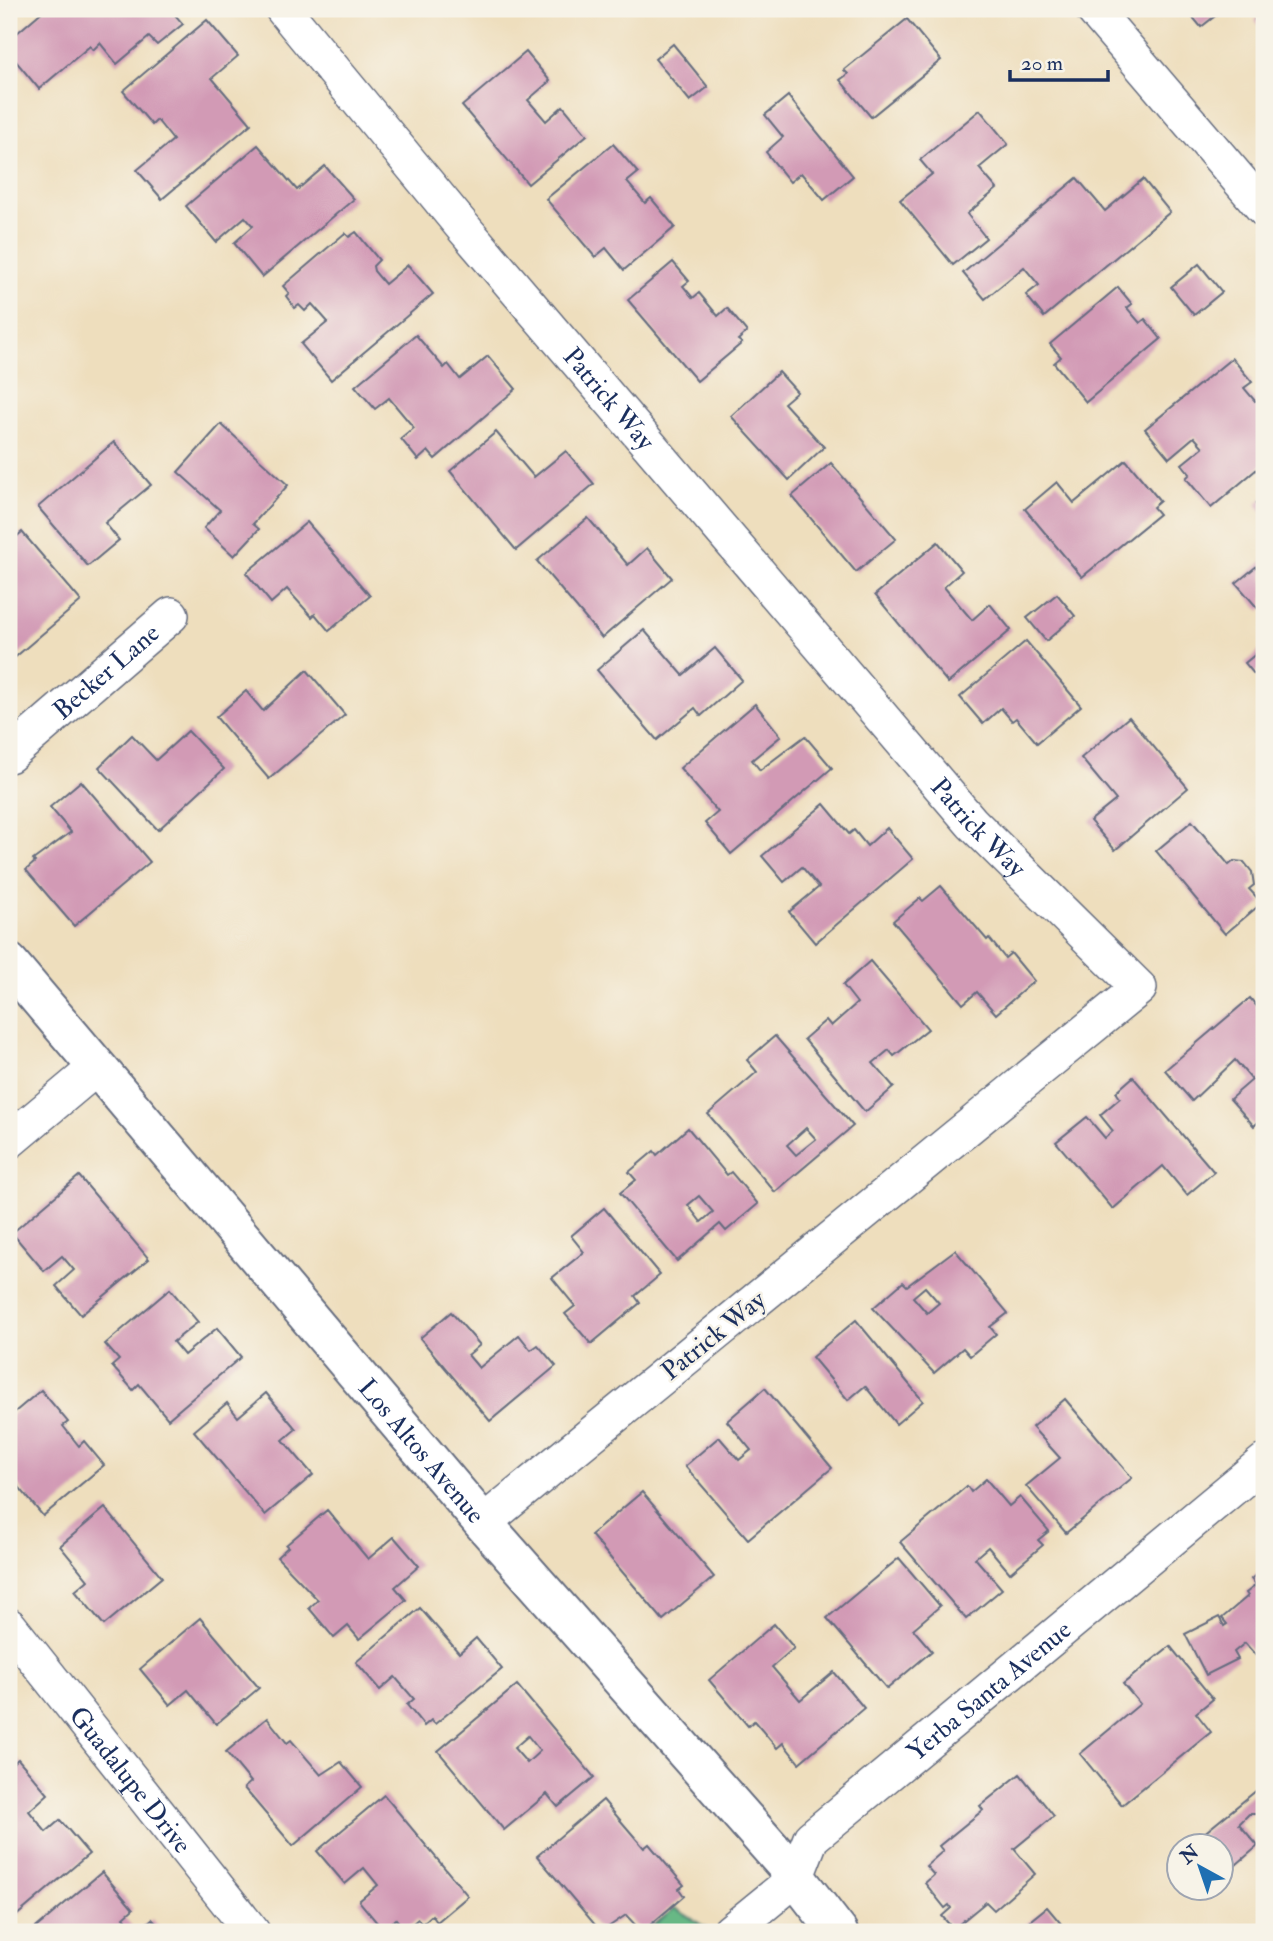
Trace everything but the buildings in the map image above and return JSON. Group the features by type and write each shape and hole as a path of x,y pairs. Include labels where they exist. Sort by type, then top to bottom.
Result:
{"street":[{"name":"Patrick Way","path":"283,9 462,226 972,823 1139,988 483,1523"},
{"path":"1093,9 1264,209"},
{"name":"Becker Lane","path":"9,755 171,615"},
{"name":"Los Altos Avenue","path":"9,964 483,1523 790,1870 794,1879 838,1932"},
{"path":"9,1141 96,1068"},
{"name":"Yerba Santa Avenue","path":"730,1932 794,1879 811,1838 1264,1462"},
{"name":"Guadalupe Drive","path":"9,1626 251,1932"}],"green space":[{"path":"675,1908 713,1932 645,1932"}]}
